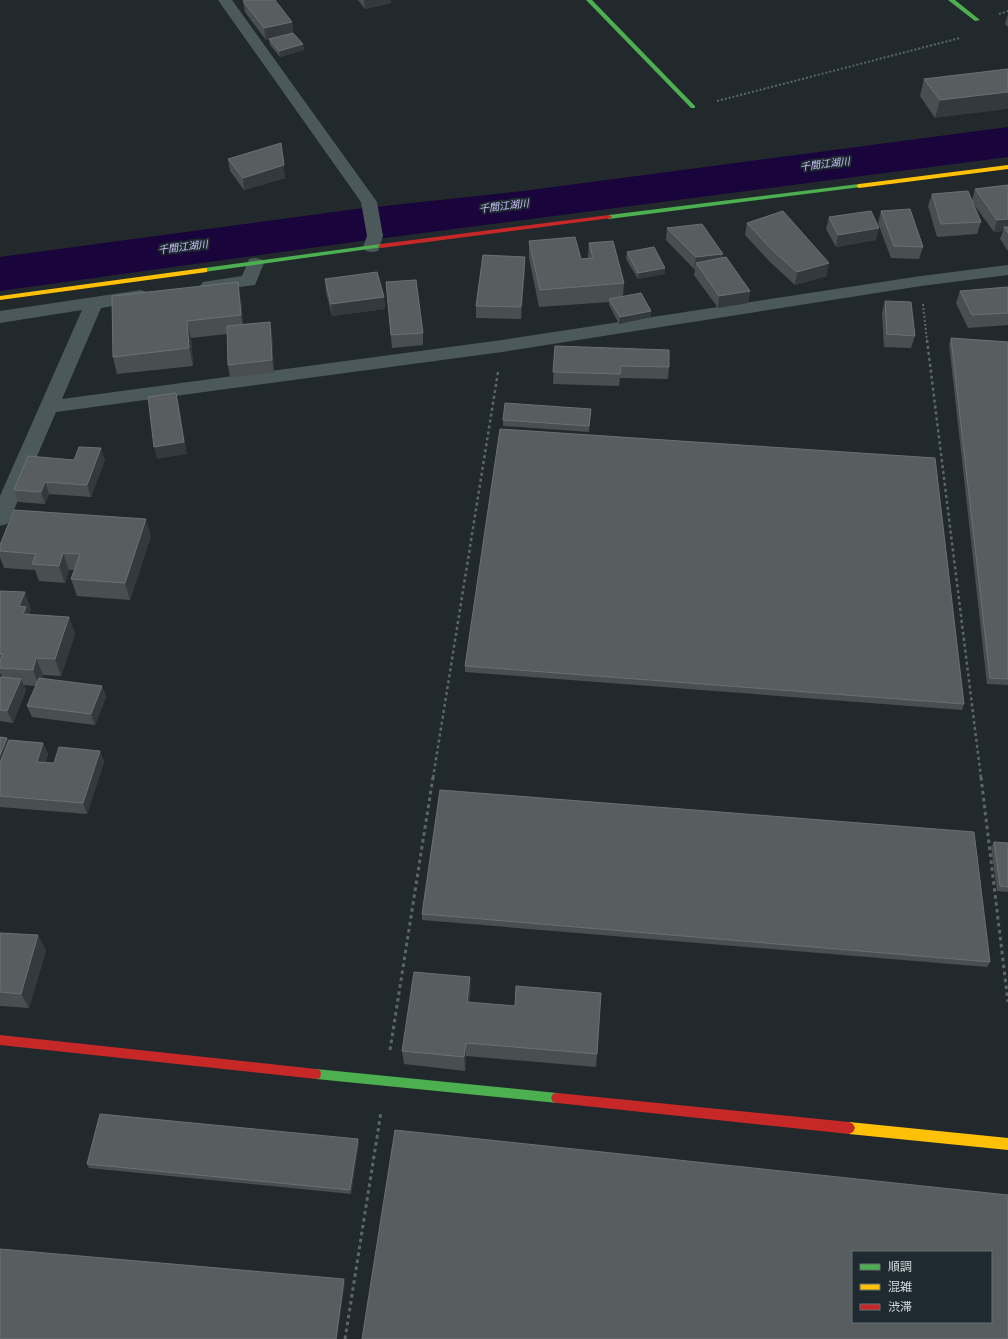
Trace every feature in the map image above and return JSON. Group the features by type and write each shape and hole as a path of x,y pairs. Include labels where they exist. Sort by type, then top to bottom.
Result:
{"street":[{"path":"225,0 369,202 373,242"},
{"path":"590,0 693,107"},
{"path":"951,0 977,20"},
{"path":"0,298 255,263 373,242 1008,167"},
{"path":"195,289 249,281 255,263"},
{"path":"49,407 502,346 920,281 1008,270"},
{"path":"0,317 156,294"},
{"path":"0,520 94,303"},
{"path":"0,1040 385,1081 1008,1144"}],"path":[{"path":"693,107 986,31 977,20"},
{"path":"920,281 1008,1002"},
{"path":"345,1339 502,346"}],"water":[{"name":"千間江湖川","path":"1008,127 1008,157 361,241 0,291 0,257 356,209 523,191"}],"building":[{"path":"275,0 292,22 264,28 243,1"},
{"path":"293,33 303,44 279,51 269,39"},
{"path":"1008,69 1008,92 940,100 924,79"},
{"path":"281,143 284,165 243,178 228,159"},
{"path":"1008,185 1008,219 997,220 975,189"},
{"path":"968,191 981,222 941,224 932,194"},
{"path":"910,209 923,247 894,246 881,211"},
{"path":"783,211 829,263 797,272 772,250 747,223"},
{"path":"871,211 879,228 838,235 829,217"},
{"path":"702,224 723,254 696,257 667,228"},
{"path":"1004,227 1008,227 1008,233"},
{"path":"575,237 581,259 593,258 589,243 613,241 624,283 540,290 529,241"},
{"path":"654,247 665,268 638,273 627,252"},
{"path":"483,255 525,257 521,307 476,306"},
{"path":"726,257 750,291 719,296 696,263"},
{"path":"377,272 384,297 331,304 325,279"},
{"path":"416,280 423,333 391,335 386,282"},
{"path":"238,282 241,315 187,321 189,348 113,357 112,296"},
{"path":"1008,287 1008,313 972,315 960,291"},
{"path":"641,293 651,311 620,317 609,299"},
{"path":"885,301 911,302 915,336 887,334"},
{"path":"270,322 272,360 228,365 227,326"},
{"path":"951,338 1008,342 1008,679 990,678"},
{"path":"555,346 669,350 669,367 621,366 620,374 553,372"},
{"path":"176,393 184,442 154,447 148,397"},
{"path":"505,403 591,409 589,426 503,420"},
{"path":"500,429 935,458 964,704 465,666"},
{"path":"79,447 101,448 87,485 45,482 41,492 14,490 28,456 74,460"},
{"path":"14,510 146,519 125,583 71,579 80,554 63,553 59,566 32,564 36,554 0,551 0,545"},
{"path":"0,591 25,592 19,606 26,607 23,614 69,617 55,659 36,658 33,670 0,668 0,661 3,654 0,654"},
{"path":"0,677 21,679 7,711 0,710"},
{"path":"39,678 102,686 91,714 27,706"},
{"path":"0,737 7,738 0,755"},
{"path":"9,740 43,743 37,762 54,763 59,747 100,751 83,803 0,796 0,763"},
{"path":"440,790 974,832 990,962 422,914"},
{"path":"994,842 1008,843 1008,887 1000,886"},
{"path":"0,933 38,935 21,994 0,992"},
{"path":"414,972 470,977 467,1002 515,1006 516,986 601,993 597,1054 466,1043 464,1057 402,1051"},
{"path":"100,1114 358,1139 350,1190 87,1164"},
{"path":"395,1130 1008,1195 1008,1339 362,1339"},
{"path":"0,1249 344,1279 336,1339 0,1339"}],"traffic: fast":[{"path":"589,0 693,107"},
{"path":"951,0 977,20"},
{"path":"609,217 859,186"},
{"path":"204,270 381,246"},
{"path":"316,1074 557,1098"}],"traffic: slow":[{"path":"859,186 1008,167"},
{"path":"0,298 204,270"},
{"path":"849,1128 1008,1144"}],"traffic: jam":[{"path":"381,246 609,217"},
{"path":"0,1040 316,1074"},
{"path":"557,1098 849,1128"}]}
